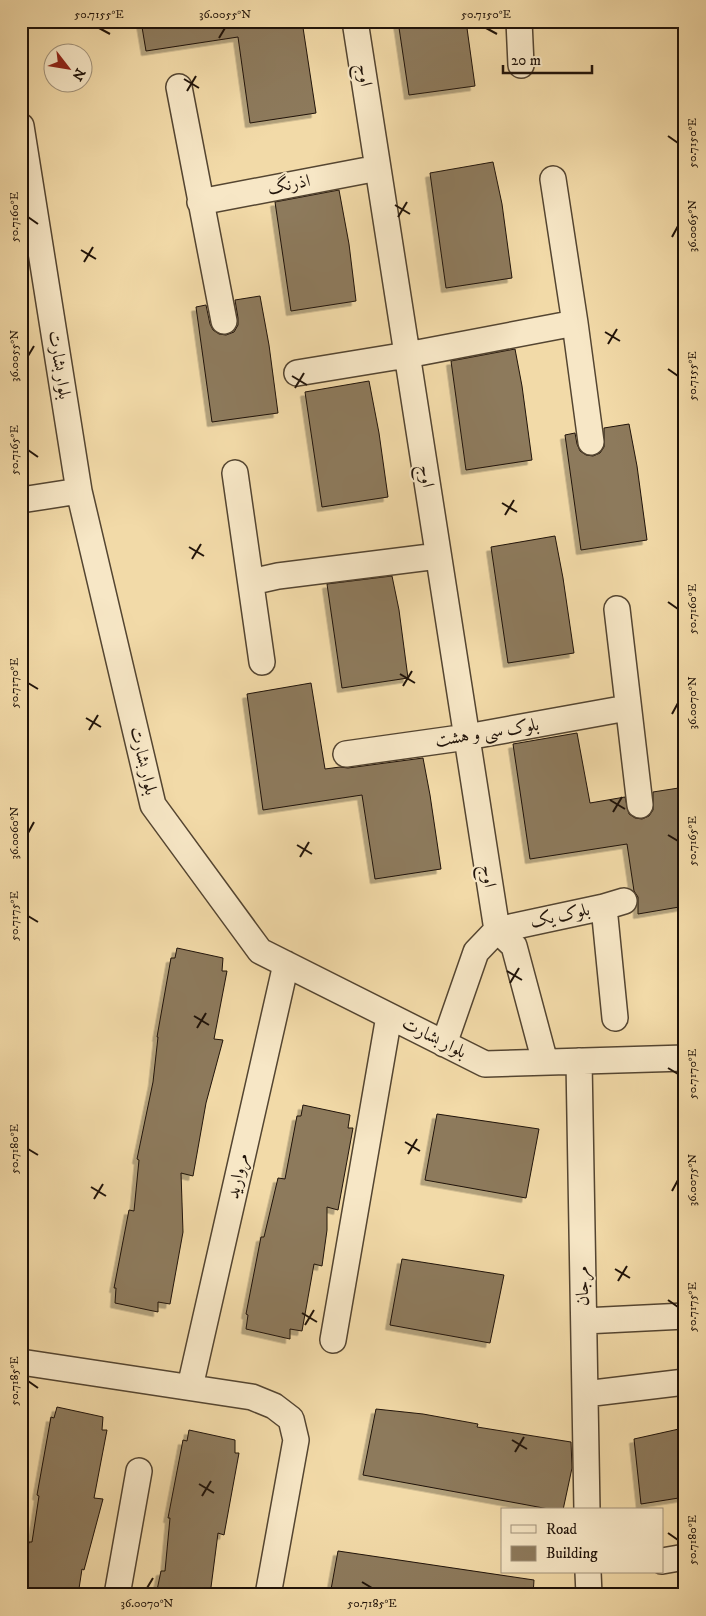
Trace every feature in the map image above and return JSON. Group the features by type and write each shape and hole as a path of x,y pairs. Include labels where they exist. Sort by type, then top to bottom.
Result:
{"street":[{"name":"اوج","path":"355,21 496,930"},
{"path":"519,21 522,65"},
{"path":"179,88 224,321"},
{"name":"بلوار بشارت","path":"21,126 79,492 153,805 260,951 485,1064 685,1058"},
{"name":"اذرنگ","path":"200,202 378,168"},
{"path":"553,178 576,323 591,442"},
{"path":"297,373 407,355 576,323"},
{"path":"235,473 262,662"},
{"path":"21,500 79,492"},
{"path":"251,582 278,576 438,556"},
{"path":"617,609 640,805"},
{"name":"بلوک سی و هشت","path":"346,754 467,737 628,708"},
{"name":"بلوک یک","path":"496,930 614,904 615,1018"},
{"path":"444,1044 476,952 496,930 514,946 545,1062"},
{"name":"مروارید","path":"190,1387 286,964"},
{"path":"332,1340 389,1016"},
{"name":"مرجان","path":"579,1061 587,1508"},
{"path":"584,1321 685,1316"},
{"path":"21,1362 252,1397 274,1406 291,1419 296,1440 268,1595"},
{"path":"585,1394 685,1382"},
{"path":"117,1595 139,1471"},
{"path":"664,1561 685,1557"},
{"path":"589,1574 589,1595"}],"building":[{"path":"141,21 302,21 316,113 250,123 238,37 146,51"},
{"path":"398,21 466,21 475,86 409,95"},
{"path":"493,162 502,204 512,278 446,288 430,173"},
{"path":"339,190 349,244 356,301 291,311 275,202"},
{"path":"260,296 278,413 212,422 196,307 206,305 213,330 219,334 226,335 234,332 238,325 235,300"},
{"path":"515,349 532,460 466,470 451,361"},
{"path":"369,381 388,497 322,507 305,392"},
{"path":"629,424 647,540 581,550 565,435 575,433 580,451 586,455 593,456 600,453 604,447 604,428"},
{"path":"555,536 574,653 508,663 491,547"},
{"path":"392,576 399,610 408,678 342,688 327,584"},
{"path":"311,683 325,769 348,768 423,758 441,869 375,879 362,795 263,810 247,694"},
{"path":"577,733 590,803 625,797 629,814 635,818 642,819 649,816 653,810 653,792 685,787 685,906 638,914 638,897 634,891 627,844 530,859 513,744"},
{"path":"177,948 223,958 222,971 227,971 214,1039 223,1040 206,1103 193,1176 181,1173 183,1232 170,1304 158,1302 158,1312 115,1303 116,1288 114,1288 129,1210 134,1211 139,1160 137,1159 153,1082 157,1037 171,958 175,958"},
{"path":"303,1105 350,1115 348,1128 353,1128 338,1210 327,1207 327,1230 322,1266 314,1264 302,1331 290,1329 290,1339 246,1329 248,1315 246,1314 261,1237 264,1237 278,1178 285,1179 297,1116 301,1116"},
{"path":"437,1114 539,1129 526,1198 425,1180"},
{"path":"402,1259 504,1275 490,1343 390,1325"},
{"path":"57,1407 103,1417 102,1430 107,1430 94,1498 103,1499 84,1570 82,1569 78,1595 21,1595 21,1584 29,1542 32,1542 39,1496 37,1495 51,1417 54,1418"},
{"path":"376,1409 423,1414 478,1424 477,1427 571,1442 572,1468 563,1508 543,1508 363,1475"},
{"path":"679,1429 682,1440 685,1440 685,1497 641,1504 634,1439"},
{"path":"189,1430 235,1440 235,1453 239,1453 224,1535 218,1533 210,1595 156,1595 161,1571 165,1571 170,1518 168,1518 183,1440 187,1441"},
{"path":"338,1551 534,1580 533,1595 330,1595"}]}
